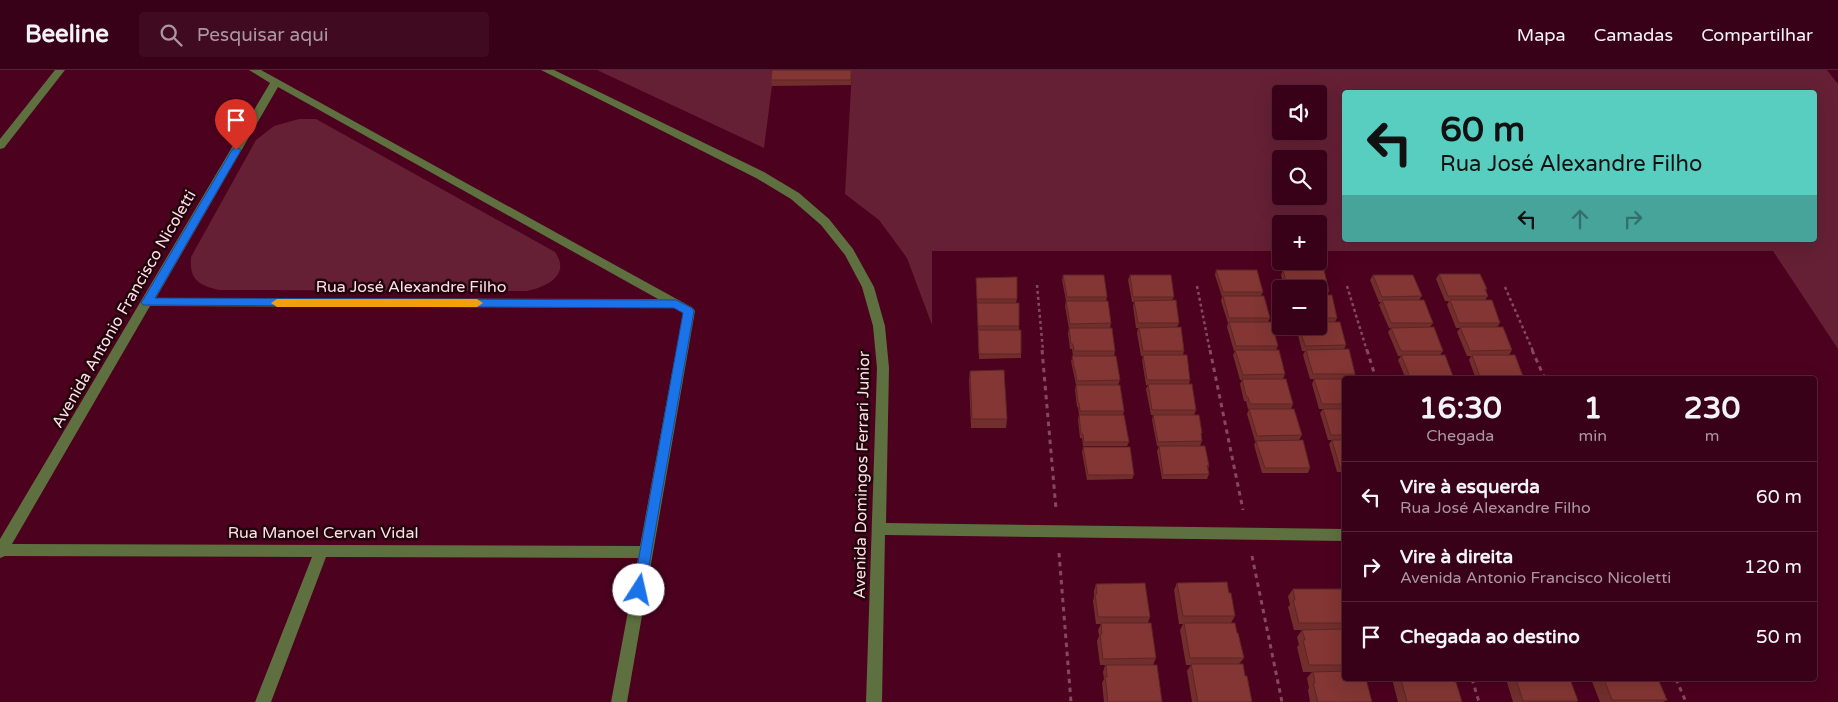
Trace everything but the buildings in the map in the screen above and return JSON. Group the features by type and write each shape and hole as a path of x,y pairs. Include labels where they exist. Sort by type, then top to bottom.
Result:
{"street":[{"path":"0,146 60,70"},
{"path":"254,70 689,311 619,702"},
{"name":"Avenida Domingos Ferrari Junior","path":"546,70 760,175 795,196 825,222 849,252 868,287 879,326 883,368 874,702"},
{"name":"Avenida Antonio Francisco Nicoletti","path":"0,551 276,82"},
{"name":"Rua José Alexandre Filho","path":"147,302 676,304"},
{"path":"879,530 1342,535"},
{"name":"Rua Manoel Cervan Vidal","path":"0,551 646,552"},
{"path":"263,702 321,551"}],"path":[{"path":"1038,285 1071,702"},
{"path":"1197,286 1282,702"},
{"path":"1347,286 1375,376"},
{"path":"1505,287 1544,376"},
{"path":"1473,681 1479,702"},
{"path":"1677,681 1686,702"}],"shaded area":[{"path":"597,70 774,70 764,148"},
{"path":"852,70 1827,70 1838,84 1838,349 1773,251 1327,251 1327,215 1272,215 1272,251 932,251 932,325 907,258 879,220 845,194"},
{"path":"299,119 316,119 555,252 560,267 558,273 549,283 527,291 219,290 206,286 194,276 191,257 256,140 274,126"}],"slow traffic":[{"path":"277,303 477,303"}],"route":[{"path":"236,150 147,302 676,304 689,311 639,590"}]}
